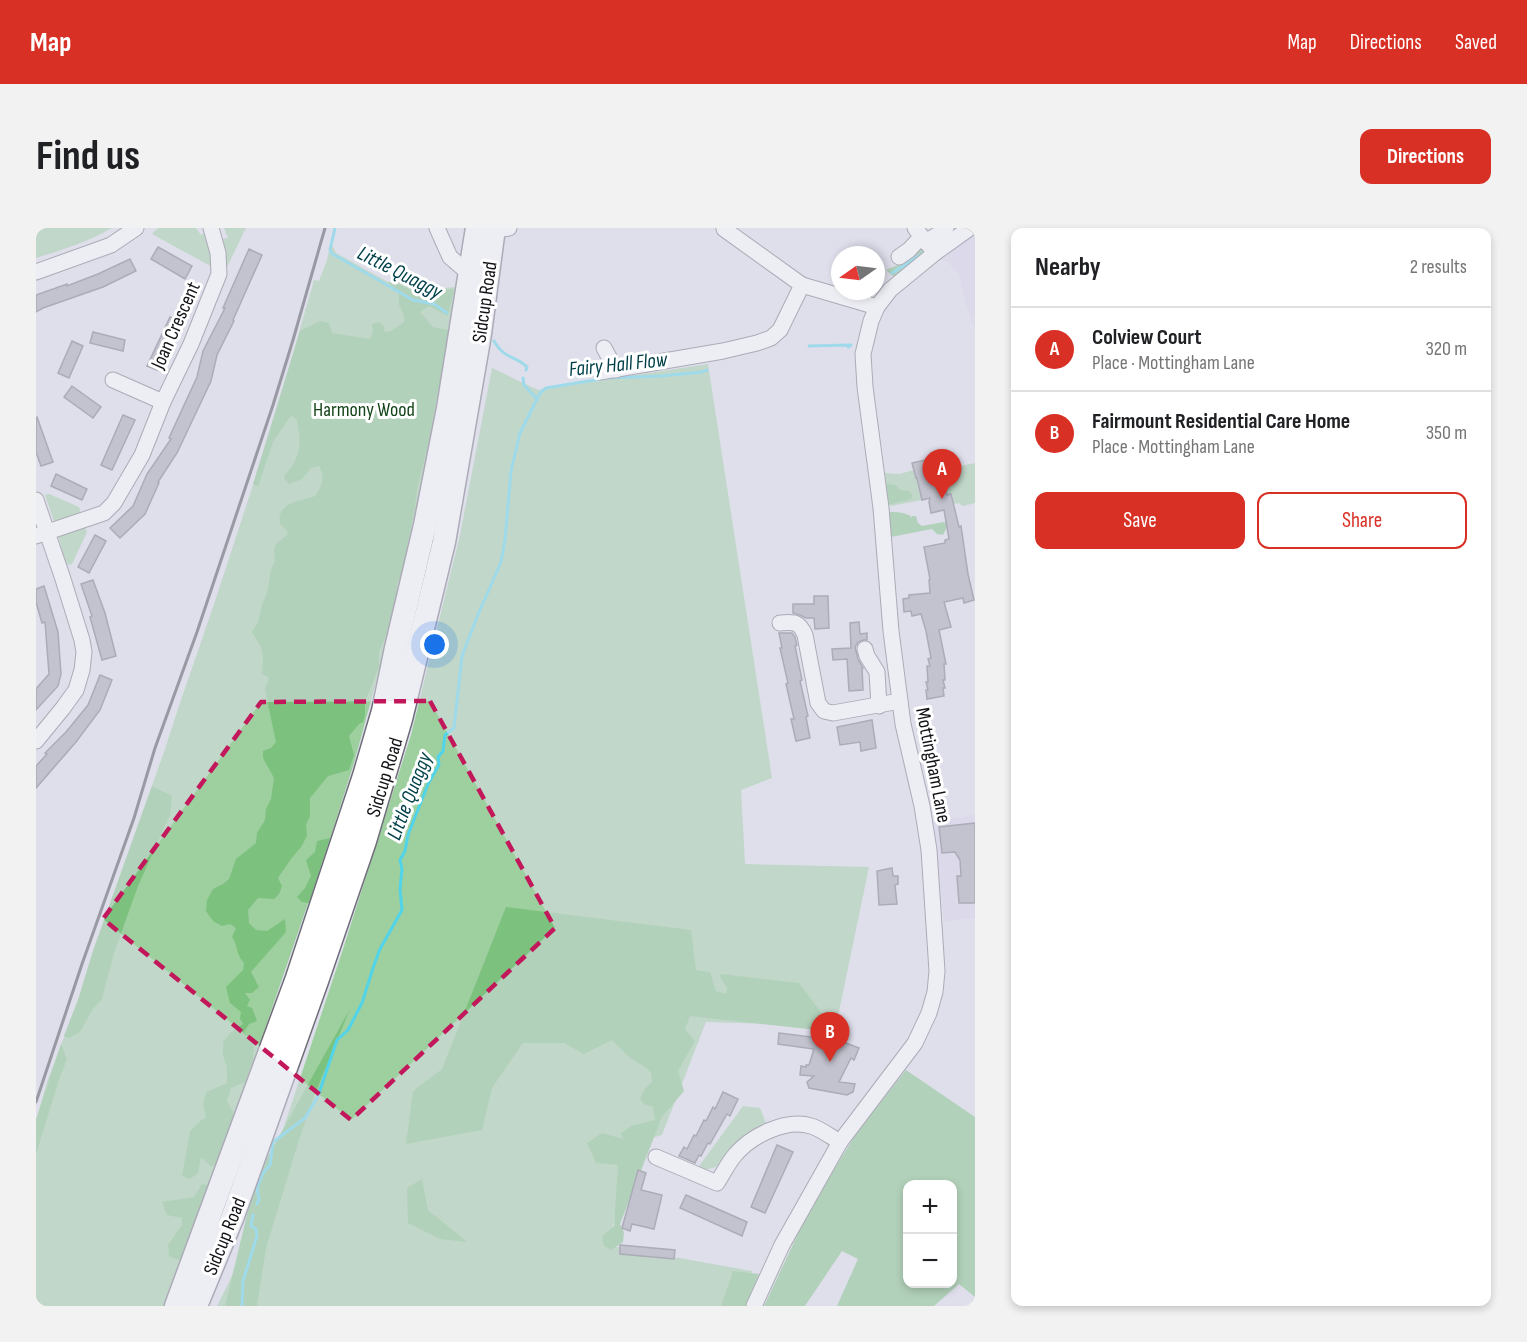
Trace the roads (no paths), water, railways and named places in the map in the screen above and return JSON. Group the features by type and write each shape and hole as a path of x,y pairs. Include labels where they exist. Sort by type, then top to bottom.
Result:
{"highway":[{"name":"Sidcup Road","path":"176,1306 297,978 364,776 383,711 425,525 471,275 494,229"},
{"name":"Sidcup Road","path":"196,1306 233,1216 313,992 365,842 401,719 444,542 480,334 494,229"}],"street":[{"path":"36,272 111,245 136,228"},
{"name":"Joan Crescent","path":"41,535 104,513 114,503 142,455 219,274 219,253 211,228"},
{"name":"Sidcup Road","path":"437,228 450,257 471,275"},
{"path":"904,253 924,240 937,235 945,228"},
{"name":"Mottingham Lane","path":"754,1306 782,1245 840,1142 914,1045 929,1013 935,992 937,970 929,849 922,806 903,724 891,632 881,508 863,354 877,307 924,240 970,228"},
{"path":"724,229 802,285 877,307"},
{"path":"604,348 608,371 757,343 771,338 780,330 802,285"},
{"name":"Joan Crescent","path":"113,380 163,402"},
{"path":"36,501 41,535 62,576 82,640 84,660 75,690 36,741"},
{"path":"780,623 795,622 805,635 818,703 824,711 833,713 900,701"},
{"path":"865,649 877,672 879,706"},
{"path":"656,1157 717,1183 734,1155 759,1135 777,1127 810,1125 840,1142"}],"waterway":[{"name":"Little Quaggy","path":"335,228 331,253 413,300 434,304 447,313"},
{"name":"Fairy Hall Flow","path":"892,273 925,252"},
{"name":"Little Quaggy","path":"494,341 502,351 523,363 527,367 526,370"},
{"name":"Fairy Hall Flow","path":"809,346 851,345 848,347"},
{"name":"Fairy Hall Flow","path":"608,378 662,376 707,370"},
{"name":"Little Quaggy","path":"257,1204 259,1199 257,1188 263,1173 270,1165 273,1142 305,1118 318,1096 337,1040 348,1030 362,1003 380,949 402,910 400,860 428,784 439,765 438,757 443,751 445,735 454,728 462,656 501,562 511,471 520,433 537,399 524,385 523,378"},
{"name":"Fairy Hall Flow","path":"537,399 546,388 601,379"},
{"path":"242,1306 243,1281 257,1236 256,1229 251,1226 253,1215"}],"railway":[{"path":"36,1102 273,405 325,228"}],"place":[{"name":"Colview Court","path":"942,499"},
{"name":"Fairmount Residential Care Home","path":"830,1062"}],"park label":[{"name":"Harmony Wood","path":"364,409"}]}
